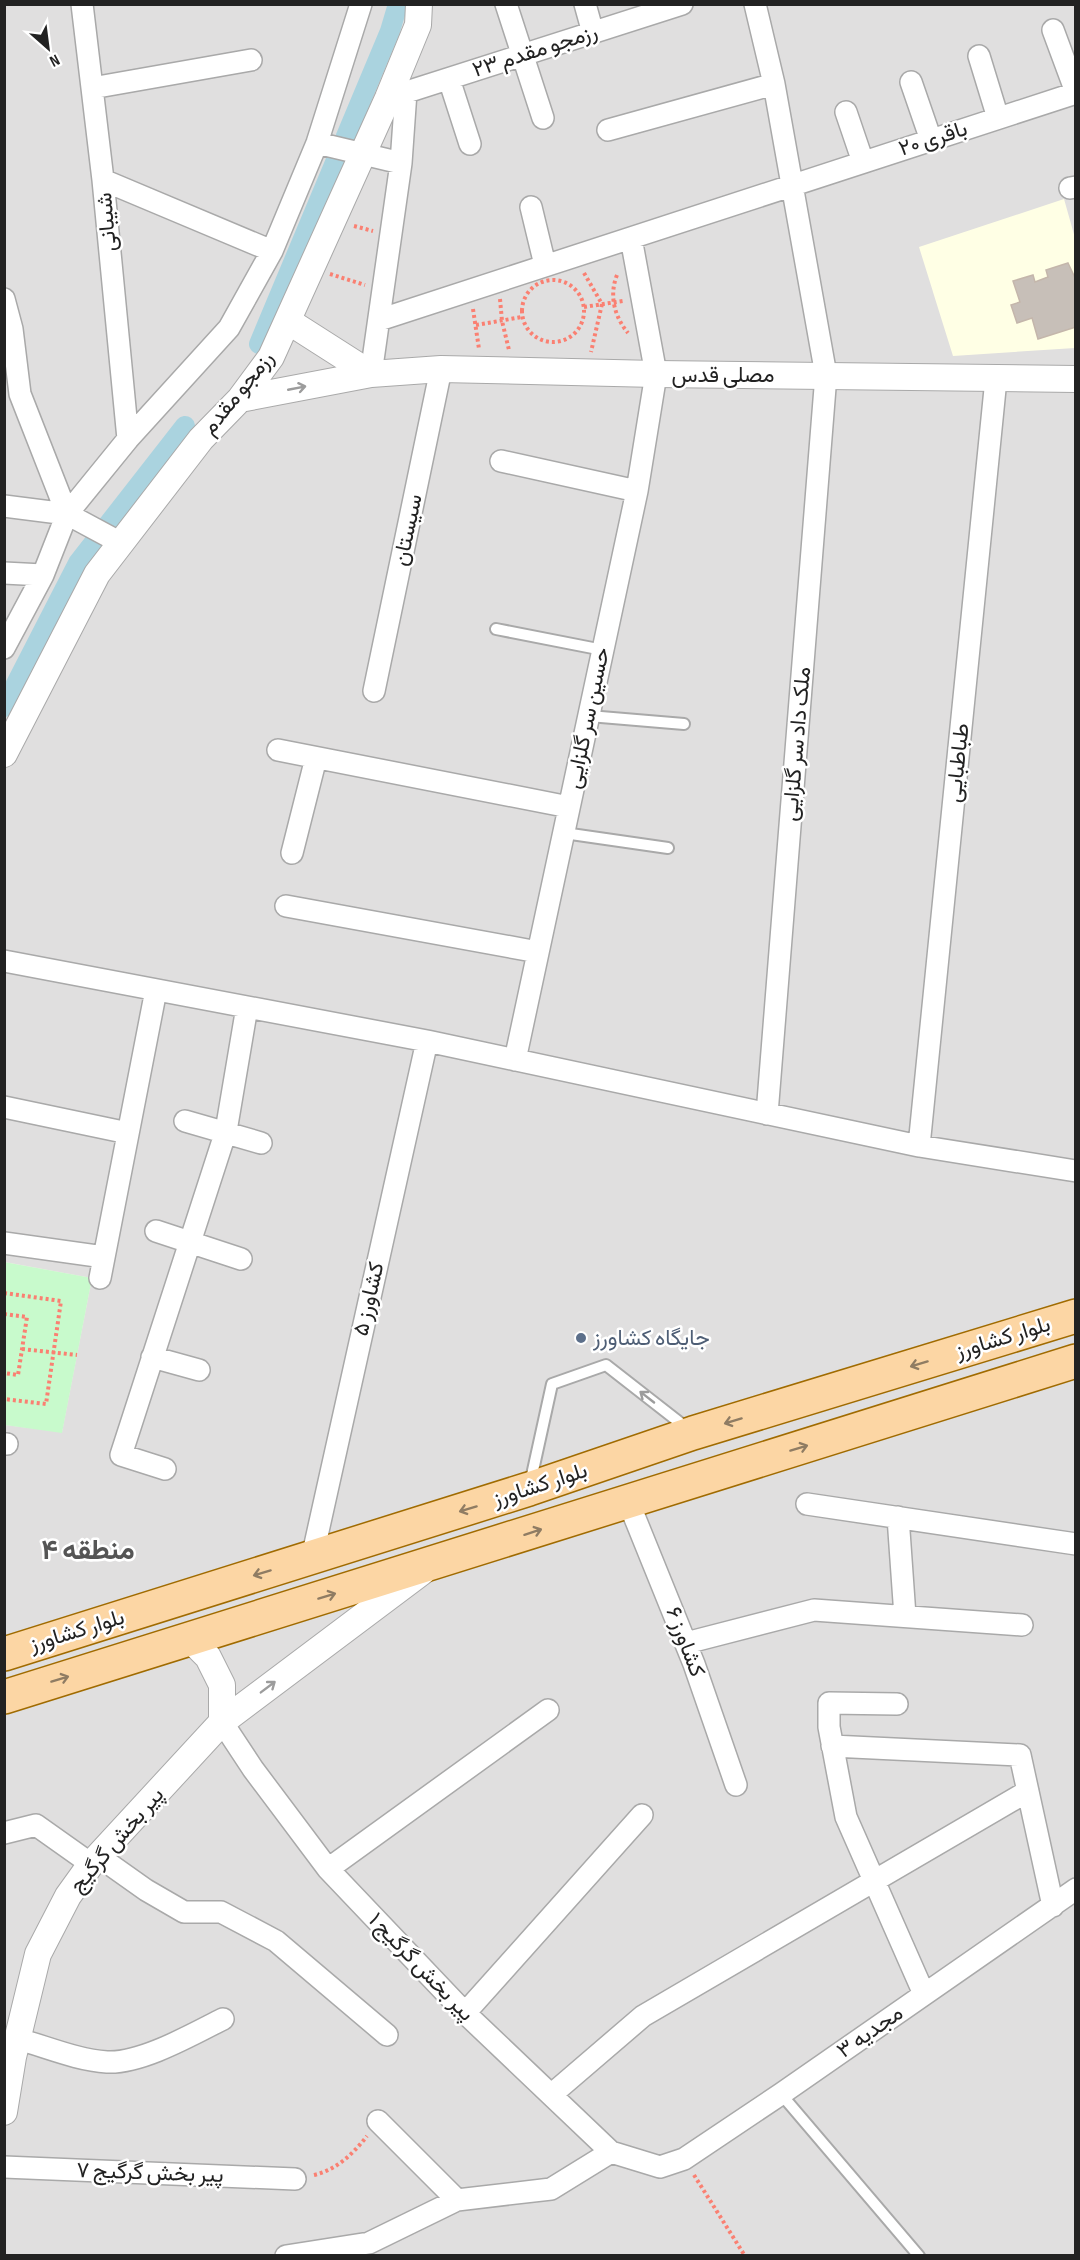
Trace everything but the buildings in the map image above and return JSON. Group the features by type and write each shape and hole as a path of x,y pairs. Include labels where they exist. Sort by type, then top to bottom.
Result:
{"main road":[{"name":"بلوار کشاورز","path":"4,1654 529,1490 693,1433 1076,1316"},
{"name":"بلوار کشاورز","path":"4,1697 1076,1361"}],"street":[{"name":"شیبانی","path":"82,4 103,180 128,439"},
{"path":"4,648 14,610 43,575 74,518 128,439 229,328 272,251 318,144 361,4"},
{"name":"رزمجو مقدم","path":"4,754 116,539 201,439 240,399 271,357 362,153 397,95 418,25 418,4"},
{"path":"506,4 543,118"},
{"path":"585,4 593,33"},
{"name":"ملک داد سر گلزایی","path":"755,4 774,84 790,186 826,375 767,1114"},
{"name":"رزمجو مقدم ۲۳","path":"397,95 593,33 670,6"},
{"path":"1053,30 1076,92"},
{"path":"979,56 998,118"},
{"path":"92,88 251,60"},
{"path":"449,79 471,144"},
{"path":"911,82 931,140"},
{"path":"608,130 774,84"},
{"name":"باقری ۲۰","path":"379,320 1076,92"},
{"path":"288,321 371,374 401,163 397,95"},
{"path":"846,112 863,162"},
{"path":"318,144 401,163"},
{"path":"103,180 272,251"},
{"path":"531,207 544,265"},
{"name":"حسین سر گلزایی","path":"515,1060 637,491 656,374 631,238"},
{"path":"4,299 16,394 74,518"},
{"name":"مصلی قدس","path":"240,399 371,374 441,369 1076,379"},
{"name":"سیستان","path":"374,691 441,369"},
{"name":"طباطبایی","path":"920,1146 996,379"},
{"path":"501,461 637,491"},
{"path":"4,506 74,518 116,539"},
{"path":"4,573 43,575"},
{"path":"278,750 569,807"},
{"path":"292,853 316,758"},
{"path":"286,906 538,952"},
{"path":"4,961 427,1041 920,1146 1076,1171"},
{"path":"100,1278 156,990"},
{"path":"165,1469 121,1455 226,1131 247,1007"},
{"name":"کشاورز ۵","path":"312,1558 427,1041"},
{"path":"4,1107 128,1133"},
{"path":"185,1121 261,1143"},
{"path":"156,1231 241,1259"},
{"path":"4,1243 104,1257"},
{"path":"152,1357 199,1370"},
{"name":"کشاورز ۶","path":"628,1501 686,1643 736,1785"},
{"path":"807,1504 1076,1544"},
{"path":"898,1517 905,1616"},
{"name":"پیر بخش گرگیج","path":"4,2112 13,2057 38,1954 68,1896 95,1860 222,1722 433,1563"},
{"path":"686,1643 813,1610 1022,1625"},
{"path":"190,1639 208,1657 222,1685 222,1722"},
{"path":"897,1704 829,1703 828,1727 846,1817 924,1994"},
{"path":"328,1869 548,1710"},
{"name":"پیر بخش گرگیج ۱","path":"222,1722 254,1770 328,1869 465,2013 611,2152 660,2167"},
{"path":"832,1746 1020,1755 1053,1906"},
{"path":"551,2095 643,2016 1028,1791"},
{"path":"465,2013 642,1815"},
{"path":"4,1833 36,1825 184,1912 221,1912 276,1941 387,2035"},
{"name":"مجدیه ۳","path":"660,2167 684,2159 1076,1889"},
{"path":"18,2039 82,2058 110,2062 142,2056 223,2019"},
{"path":"378,2121 457,2200"},
{"path":"286,2256 369,2243 457,2200 551,2189 611,2152"},
{"name":"پیر بخش گرگیج ۷","path":"4,2167 295,2179"}],"lane":[{"path":"496,629 603,650"},
{"path":"589,716 684,724"},
{"path":"564,832 668,848"},
{"path":"529,1490 552,1384 582,1373 606,1365 693,1433"},
{"path":"781,2094 919,2256"}],"path":[{"path":"333,219 391,237"},
{"path":"574,257 602,304 587,373"},
{"path":"312,268 383,291"},
{"path":"550,281 559,281 576,290 584,307 579,328 563,341 542,340 526,327 522,317 525,297 531,289 550,281"},
{"path":"469,291 482,370"},
{"path":"499,292 502,321 513,371"},
{"path":"584,307 642,298"},
{"path":"476,325 522,317"},
{"path":"4,1293 61,1301 46,1404 4,1399"},
{"path":"4,1314 27,1317 18,1375 4,1373"},
{"path":"22,1349 77,1355"},
{"path":"295,2179 319,2174 336,2166 354,2152 378,2121"},
{"path":"684,2159 745,2256"}],"shaded area":[{"path":"5,5 1075,5 1075,2255 5,2256 5,1425 62,1432 92,1278 5,1262"},
{"path":"1064,199 1075,238 1075,348 953,356 919,247"}],"green space":[{"path":"4,1262 92,1278 62,1433 5,1425"}],"waterway":[{"path":"259,344 390,31 398,4"},
{"path":"4,707 78,563 185,426"}],"place":[{"name":"جایگاه کشاورز","path":"581,1338"}],"district":[{"name":"منطقه ۴","path":"88,1550"}]}
